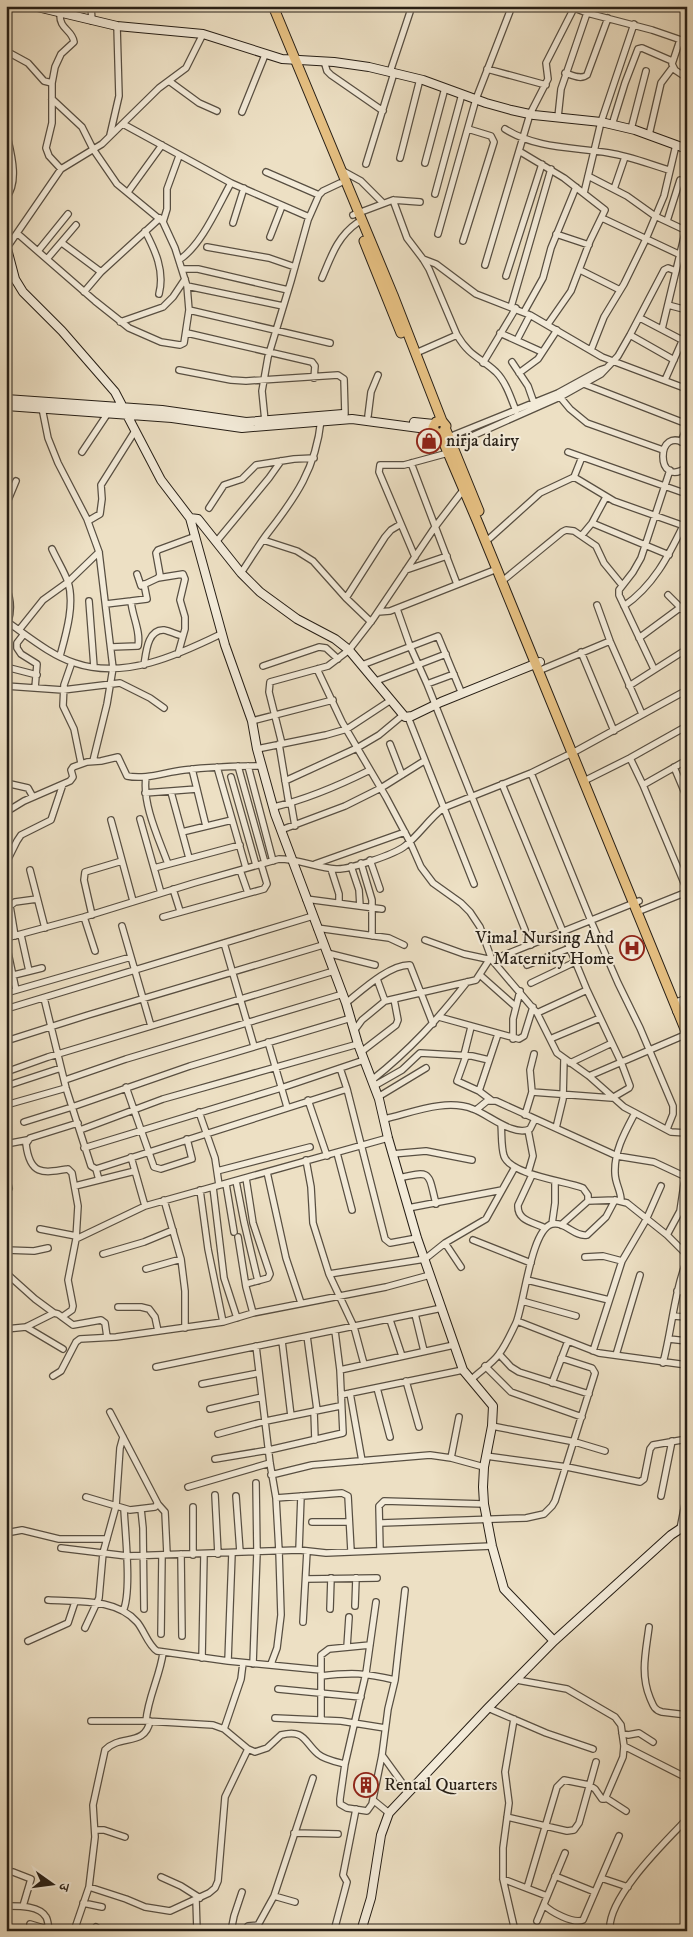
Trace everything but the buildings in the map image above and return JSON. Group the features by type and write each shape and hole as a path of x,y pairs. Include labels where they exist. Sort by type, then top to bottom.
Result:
{"main road":[{"path":"268,6 341,170 356,217"},
{"path":"273,6 340,184 416,353 442,433"},
{"path":"378,268 442,433 490,538 574,752 687,1018"},
{"path":"466,486 497,569 539,665"},
{"path":"574,752 588,779 638,905"},
{"path":"681,1005 687,1034"}],"street":[{"path":"6,17 10,6"},
{"path":"33,6 118,26 203,34 266,55 293,60 352,64 420,79 476,99 530,114 601,122 631,129 687,149"},
{"path":"92,6 92,21"},
{"path":"366,164 383,111 412,6"},
{"path":"438,234 476,99 512,6"},
{"path":"485,265 530,114 548,79 546,63 572,7 587,13 634,24 684,41 661,83 649,135"},
{"path":"60,13 60,22 74,42 61,54 55,67 52,83 52,123 46,148 49,156 61,169"},
{"path":"558,117 559,100 565,73 587,13"},
{"path":"565,73 580,77 587,75 608,18"},
{"path":"584,193 601,122 634,24"},
{"path":"110,138 120,91 118,26"},
{"path":"203,34 186,68 159,88 110,138 61,169 18,234 6,247 16,279 28,298 62,331 106,381 125,411 161,480 190,518 221,634 252,721 257,749 281,830 346,1003 358,1044 378,1097 392,1154 417,1238 463,1370 492,1402 492,1426 484,1467 484,1504 492,1548 502,1582 507,1594 554,1641"},
{"path":"612,125 624,83 638,49 642,48 672,64 687,78"},
{"path":"6,50 28,63 44,81 52,83"},
{"path":"242,112 266,55"},
{"path":"324,61 327,71 331,75 383,111"},
{"path":"487,69 546,85"},
{"path":"631,129 646,71"},
{"path":"400,158 420,79"},
{"path":"168,81 184,94 217,111"},
{"path":"425,163 445,88"},
{"path":"435,194 462,94"},
{"path":"18,234 120,322 140,334 176,345 184,343 189,310 186,283 180,260 162,220 121,188 93,149 82,127 52,99"},
{"path":"123,124 179,156 231,182 282,206 309,216"},
{"path":"464,241 494,142 491,136 468,129"},
{"path":"505,129 523,139 547,146 594,150 669,170"},
{"path":"6,131 13,178 9,195 6,198"},
{"path":"128,192 162,145"},
{"path":"591,350 604,318 646,239 664,196 676,146"},
{"path":"519,151 551,169 604,208 605,212 589,245 571,291 548,324"},
{"path":"84,292 101,272 145,231 162,220 167,209 167,189 179,156"},
{"path":"614,189 625,157"},
{"path":"506,276 542,164"},
{"path":"483,363 513,307 551,169"},
{"path":"341,170 361,181 383,203"},
{"path":"266,172 319,195"},
{"path":"588,176 640,204 655,216 686,229 662,329"},
{"path":"666,221 680,180"},
{"path":"180,260 191,252 231,182"},
{"path":"265,421 263,382 269,351 309,216 319,195 323,191 340,184"},
{"path":"517,340 543,278 548,256 576,187"},
{"path":"232,223 244,188"},
{"path":"393,200 407,238 423,259 457,336 470,353 501,378 516,411"},
{"path":"322,278 340,238 356,217 393,200 420,202"},
{"path":"270,237 282,206"},
{"path":"38,251 68,214"},
{"path":"602,218 687,258"},
{"path":"47,259 76,225"},
{"path":"145,231 153,246 159,264 161,279 159,294"},
{"path":"556,234 589,245"},
{"path":"62,243 101,272"},
{"path":"207,246 269,258 295,267"},
{"path":"423,259 436,264 476,294 527,313 612,362 687,389"},
{"path":"6,399 125,411 242,428 321,420 352,419 442,433 560,398 602,374 630,336 664,270 668,268 676,271"},
{"path":"182,269 198,269 288,290"},
{"path":"580,270 620,290"},
{"path":"6,274 16,279"},
{"path":"120,322 163,307 186,283"},
{"path":"186,283 283,306"},
{"path":"668,305 687,310"},
{"path":"189,310 330,343"},
{"path":"640,318 682,340"},
{"path":"519,373 538,359 556,330"},
{"path":"665,380 687,330"},
{"path":"186,333 312,362 315,366 314,378"},
{"path":"500,333 542,352"},
{"path":"416,353 457,336"},
{"path":"630,336 674,360"},
{"path":"512,362 528,386 534,403"},
{"path":"415,557 379,472 380,465 411,463 442,433 516,411 570,388 606,368"},
{"path":"179,370 231,380 263,382 338,375 344,379 345,414"},
{"path":"368,416 370,392 378,375"},
{"path":"584,384 687,425 681,442"},
{"path":"560,398 587,423 663,450"},
{"path":"6,406 108,413 162,410 246,422 345,414 368,416 442,433"},
{"path":"42,408 48,438 58,463 88,521 99,552 113,668 93,761"},
{"path":"82,452 108,413"},
{"path":"241,573 297,495 314,458 321,420"},
{"path":"88,521 100,514 101,485 135,430"},
{"path":"687,446 681,442 672,442 663,450 662,455 663,464 670,470 680,471 687,467"},
{"path":"568,452 687,494"},
{"path":"490,538 540,493 574,477 582,457"},
{"path":"209,508 224,485 242,479 254,466 281,460 314,458"},
{"path":"216,542 270,478 281,460"},
{"path":"411,463 457,584"},
{"path":"654,669 619,594 620,587 633,572 645,546 670,470"},
{"path":"574,477 606,497 630,508 685,526 669,555 642,593 624,606"},
{"path":"6,504 16,481"},
{"path":"295,826 269,692 270,682 328,666 349,650 371,622 435,527 466,486"},
{"path":"582,535 592,523 606,497"},
{"path":"190,518 198,519 241,573 276,605 297,619 335,639 349,650 405,716 474,884"},
{"path":"592,523 669,555"},
{"path":"346,598 385,537 391,530 401,524"},
{"path":"506,578 562,532 570,530 582,535 599,550 604,563 622,585"},
{"path":"158,578 160,575 156,553 158,550 196,536"},
{"path":"263,540 304,554 371,622"},
{"path":"52,549 68,582 70,594 67,627 60,656"},
{"path":"36,688 36,663 21,654 17,648 22,632 43,600 68,582 99,552"},
{"path":"406,570 447,556"},
{"path":"378,612 397,608 497,569"},
{"path":"137,574 142,586 158,578 183,574 185,580 180,600 185,617 185,629 178,654"},
{"path":"106,604 146,599 144,584"},
{"path":"6,587 10,597 11,610 7,621 60,656 72,662 94,667 113,668 144,665 178,654 221,634"},
{"path":"668,595 687,614"},
{"path":"89,601 94,667"},
{"path":"111,647 138,646 139,640 131,611 131,601"},
{"path":"597,605 610,641 642,714"},
{"path":"397,608 410,646 427,684 531,945"},
{"path":"639,638 681,608"},
{"path":"144,665 148,643 157,631 164,630 183,636"},
{"path":"362,665 438,636 462,694"},
{"path":"285,782 357,748 405,716 539,665 610,641"},
{"path":"264,666 320,647 326,648 338,660"},
{"path":"629,686 687,649"},
{"path":"581,652 614,730"},
{"path":"376,681 446,654"},
{"path":"72,662 63,690 63,706 74,729 80,763"},
{"path":"6,667 37,675"},
{"path":"317,669 339,716 405,832 421,868 440,888 461,903 475,919 490,960 533,1007 557,1053 589,1076 612,1098 635,1114 666,1129 687,1133"},
{"path":"427,684 454,674"},
{"path":"6,686 63,690 120,683 150,698 164,708"},
{"path":"16,990 6,942 7,938 92,915 273,860 291,859 339,869 399,851 443,808 574,752 687,690"},
{"path":"252,721 333,700"},
{"path":"257,749 347,729 391,700"},
{"path":"588,779 687,726"},
{"path":"390,744 402,775"},
{"path":"6,812 24,800 33,798 72,779 71,768 80,763 118,757 127,776 146,777 192,769 262,766"},
{"path":"425,940 464,954 490,960 591,920 687,891 644,785 630,758"},
{"path":"644,785 687,760"},
{"path":"281,830 330,813 381,788 424,761"},
{"path":"163,916 266,887 238,766"},
{"path":"248,766 273,860"},
{"path":"217,767 240,845 248,893"},
{"path":"674,767 687,798"},
{"path":"192,769 206,826"},
{"path":"274,807 334,788 370,770"},
{"path":"531,772 591,920 673,1106 673,1114 666,1129"},
{"path":"146,777 145,793 168,864"},
{"path":"231,777 261,864"},
{"path":"6,783 28,788 33,798"},
{"path":"6,863 21,836 51,820 63,784"},
{"path":"502,784 587,990 621,1062 630,1086 612,1098 532,1092"},
{"path":"145,793 197,789"},
{"path":"171,792 189,858"},
{"path":"140,818 161,893"},
{"path":"111,820 133,901"},
{"path":"182,832 232,820"},
{"path":"314,865 360,850 405,832"},
{"path":"154,868 240,845"},
{"path":"370,860 380,889"},
{"path":"92,915 84,872 122,861"},
{"path":"361,863 371,897 372,936"},
{"path":"352,866 359,890 360,906"},
{"path":"331,868 339,894 338,903"},
{"path":"30,870 45,928"},
{"path":"173,889 180,911"},
{"path":"29,971 9,909 9,902 37,899"},
{"path":"306,899 382,909"},
{"path":"6,1009 313,916"},
{"path":"84,917 95,951"},
{"path":"122,926 151,1026"},
{"path":"317,928 389,938 404,944"},
{"path":"224,943 254,1046"},
{"path":"6,1041 324,945"},
{"path":"527,965 570,948"},
{"path":"327,953 375,965"},
{"path":"6,993 130,957"},
{"path":"354,1031 362,1020 385,1001 476,980 490,960"},
{"path":"531,983 576,962"},
{"path":"346,1003 377,980 400,967 410,965 433,1024"},
{"path":"14,975 42,968"},
{"path":"6,1072 241,998 334,971"},
{"path":"480,976 516,1006"},
{"path":"377,980 385,1001"},
{"path":"373,1083 433,1024 467,982"},
{"path":"537,1013 587,990"},
{"path":"513,1039 516,1006 520,991"},
{"path":"65,1080 126,1059 342,994"},
{"path":"44,998 66,1088 84,1148 91,1166 96,1169 99,1180"},
{"path":"84,1148 340,1068 363,1056 398,1022 394,998"},
{"path":"439,1017 513,1039 519,1039 524,1036 533,1007"},
{"path":"24,1122 254,1046 351,1018"},
{"path":"550,1039 600,1018"},
{"path":"471,1027 457,1081 479,1091 491,1100 617,1156 654,1162 686,1176 680,1211 667,1235"},
{"path":"479,1091 498,1034"},
{"path":"589,1076 687,1034"},
{"path":"268,1042 287,1107"},
{"path":"570,1063 612,1042"},
{"path":"80,1130 163,1099 358,1044"},
{"path":"373,1083 402,1070 420,1053 465,1055 489,1060"},
{"path":"525,1115 532,1092 530,1070 534,1054"},
{"path":"556,1128 562,1109 564,1059"},
{"path":"6,1086 61,1068"},
{"path":"340,1068 363,1146 385,1239 390,1243 417,1238"},
{"path":"378,1097 426,1068"},
{"path":"126,1087 154,1167 157,1169 192,1159 187,1139"},
{"path":"6,1105 66,1088"},
{"path":"96,1169 207,1132 347,1089"},
{"path":"308,1100 327,1156"},
{"path":"476,1110 491,1100"},
{"path":"384,1119 445,1106 465,1107 476,1110 501,1124 515,1129 528,1130"},
{"path":"199,1112 207,1132 234,1232"},
{"path":"6,1113 8,1128"},
{"path":"471,1380 499,1354 517,1321 531,1263 545,1228 552,1224 562,1225 581,1235 587,1235 606,1217 618,1200 615,1172 617,1156 622,1139 635,1114"},
{"path":"535,1119 528,1130 533,1156 530,1174 518,1209 524,1219 545,1228"},
{"path":"6,1144 27,1140 34,1136 78,1123"},
{"path":"501,1124 504,1154 508,1161 530,1174 583,1188 588,1195 588,1201"},
{"path":"40,1229 76,1238 145,1206 388,1138"},
{"path":"27,1140 29,1157 39,1171 45,1173 70,1170 75,1186 78,1206 76,1238 68,1280 73,1306 72,1310 62,1317"},
{"path":"217,1171 310,1147"},
{"path":"392,1154 426,1151 472,1160"},
{"path":"337,1153 352,1210"},
{"path":"131,1157 145,1206"},
{"path":"306,1160 311,1187 312,1219 329,1274 354,1327 364,1364"},
{"path":"329,1274 425,1260 445,1243 486,1219 515,1166"},
{"path":"75,1186 135,1171"},
{"path":"267,1172 286,1258 300,1303"},
{"path":"399,1178 420,1172 424,1173 428,1177 436,1204"},
{"path":"6,1177 9,1188"},
{"path":"246,1178 254,1223 270,1274 268,1278 246,1284"},
{"path":"236,1181 258,1281"},
{"path":"552,1224 555,1203 555,1181"},
{"path":"220,1185 224,1278 237,1318"},
{"path":"593,1351 622,1261 646,1220 660,1186"},
{"path":"200,1190 208,1249 223,1322"},
{"path":"408,1208 502,1190"},
{"path":"164,1200 181,1259 185,1291 185,1328"},
{"path":"562,1225 588,1201 618,1200 628,1203 646,1220 667,1235 687,1255"},
{"path":"103,1254 144,1242 172,1230"},
{"path":"238,1237 253,1313"},
{"path":"473,1240 531,1263"},
{"path":"445,1243 461,1267"},
{"path":"6,1250 34,1251 48,1248"},
{"path":"585,1257 603,1256 622,1261"},
{"path":"146,1270 181,1259"},
{"path":"663,1363 669,1339 676,1291 687,1260"},
{"path":"6,1273 35,1299 73,1325 101,1320 105,1323 106,1337"},
{"path":"53,1376 61,1371 76,1342 80,1339 158,1332 223,1322 253,1313 386,1287 430,1274"},
{"path":"616,1356 640,1275"},
{"path":"526,1280 609,1300"},
{"path":"676,1291 687,1292"},
{"path":"522,1301 576,1316"},
{"path":"118,1307 150,1309 155,1317 158,1332"},
{"path":"156,1367 442,1308"},
{"path":"6,1329 26,1327 54,1313"},
{"path":"415,1314 424,1351"},
{"path":"673,1316 687,1317"},
{"path":"390,1320 402,1356"},
{"path":"517,1321 593,1351 616,1356 687,1365"},
{"path":"26,1327 64,1349"},
{"path":"215,1460 343,1434 340,1406 340,1370 335,1331"},
{"path":"307,1336 315,1411 315,1440"},
{"path":"669,1339 687,1341"},
{"path":"282,1341 291,1416"},
{"path":"552,1383 568,1341"},
{"path":"256,1346 271,1475 276,1498 279,1551 281,1615 277,1648 270,1664"},
{"path":"340,1370 454,1346"},
{"path":"499,1354 511,1367 519,1372 589,1394"},
{"path":"380,1523 526,1518 544,1514 555,1501 567,1467 589,1394 594,1370 562,1358"},
{"path":"485,1366 511,1392 582,1417"},
{"path":"341,1395 463,1370"},
{"path":"202,1384 259,1373"},
{"path":"406,1381 419,1427"},
{"path":"377,1388 390,1437"},
{"path":"350,1393 362,1460"},
{"path":"210,1409 262,1396"},
{"path":"218,1434 266,1421 340,1406"},
{"path":"110,1412 157,1503 165,1512 165,1554 160,1634"},
{"path":"451,1458 459,1417"},
{"path":"492,1426 575,1442 605,1451"},
{"path":"85,1628 98,1603 103,1554 116,1506 120,1448 123,1436"},
{"path":"486,1456 567,1467 640,1482 644,1479 650,1448 653,1445 687,1439"},
{"path":"661,1496 672,1441"},
{"path":"271,1475 306,1466 430,1455 451,1458 484,1467"},
{"path":"188,1487 270,1464"},
{"path":"253,1664 257,1552 256,1483"},
{"path":"276,1498 345,1494 348,1499 351,1551"},
{"path":"361,1931 371,1898 381,1835 389,1813 554,1641 671,1535 684,1529 687,1494"},
{"path":"215,1495 218,1554"},
{"path":"236,1496 240,1552"},
{"path":"299,1550 301,1496"},
{"path":"86,1498 124,1509 140,1509 155,1506 157,1503"},
{"path":"380,1550 379,1506 384,1501 484,1504"},
{"path":"193,1508 193,1555"},
{"path":"123,1610 126,1600 127,1556 124,1509"},
{"path":"140,1509 144,1609"},
{"path":"312,1522 348,1522"},
{"path":"6,1533 22,1530 59,1539 107,1539"},
{"path":"61,1548 103,1554 143,1556 299,1550 322,1553 492,1548"},
{"path":"303,1622 307,1551"},
{"path":"228,1661 232,1553"},
{"path":"181,1554 182,1636"},
{"path":"202,1658 204,1554"},
{"path":"330,1609 331,1578"},
{"path":"355,1606 356,1578"},
{"path":"306,1579 376,1578"},
{"path":"376,1602 366,1673 345,1764 340,1802 345,1807 369,1810 373,1800 382,1755 385,1728 395,1680 405,1590"},
{"path":"48,1600 115,1606 137,1622 154,1650 162,1653 243,1663 270,1664 321,1673 366,1673 395,1680"},
{"path":"28,1641 68,1622 75,1602"},
{"path":"346,1647 349,1617"},
{"path":"649,1626 644,1680 653,1706 658,1711 687,1715"},
{"path":"320,1720 321,1655 323,1652 329,1649 370,1645"},
{"path":"74,1931 89,1887 96,1830 93,1805 106,1750 113,1744 144,1735 148,1729 148,1703 160,1667 162,1653"},
{"path":"224,1730 241,1679 243,1663"},
{"path":"517,1680 567,1689 615,1717 621,1725 624,1746 623,1757 606,1798"},
{"path":"278,1689 360,1696"},
{"path":"488,1708 546,1733 594,1749"},
{"path":"275,1718 356,1723 385,1728"},
{"path":"514,1719 504,1772 509,1803 503,1848 503,1879 515,1931"},
{"path":"91,1721 148,1721 213,1725 224,1730 248,1749 259,1751 272,1745 277,1737 281,1735 295,1734 305,1738 319,1755 345,1764"},
{"path":"622,1733 628,1735 639,1733 653,1742"},
{"path":"624,1746 687,1778"},
{"path":"89,1887 126,1898 145,1907 166,1911 176,1909 198,1899 215,1888 218,1881 225,1797 248,1749"},
{"path":"382,1755 408,1792"},
{"path":"507,1817 567,1831 574,1830 579,1823 596,1762"},
{"path":"244,1931 248,1926 258,1925 274,1896 313,1778"},
{"path":"527,1888 560,1782 568,1780 589,1785 602,1799 606,1798 626,1811"},
{"path":"373,1800 389,1813"},
{"path":"334,1931 347,1882 343,1875 356,1809"},
{"path":"610,1931 610,1921 628,1887 643,1866 687,1819"},
{"path":"96,1830 104,1830 125,1837"},
{"path":"294,1833 338,1834"},
{"path":"544,1904 551,1911 580,1922 585,1916 596,1892 619,1836"},
{"path":"537,1921 564,1853"},
{"path":"13,1872 31,1879 23,1906"},
{"path":"555,1876 596,1892"},
{"path":"161,1877 181,1886 198,1899"},
{"path":"601,1878 628,1887"},
{"path":"503,1879 547,1896"},
{"path":"231,1931 242,1892"},
{"path":"274,1896 295,1902"},
{"path":"198,1899 198,1931"},
{"path":"83,1903 102,1908"},
{"path":"9,1906 28,1906 46,1916 50,1930"},
{"path":"30,1924 50,1930"}],"place":[{"name":"nirja dairy","path":"429,441"},
{"name":"Vimal Nursing And Maternity Home","path":"632,948"},
{"name":"Rental Quarters","path":"366,1785"}]}
